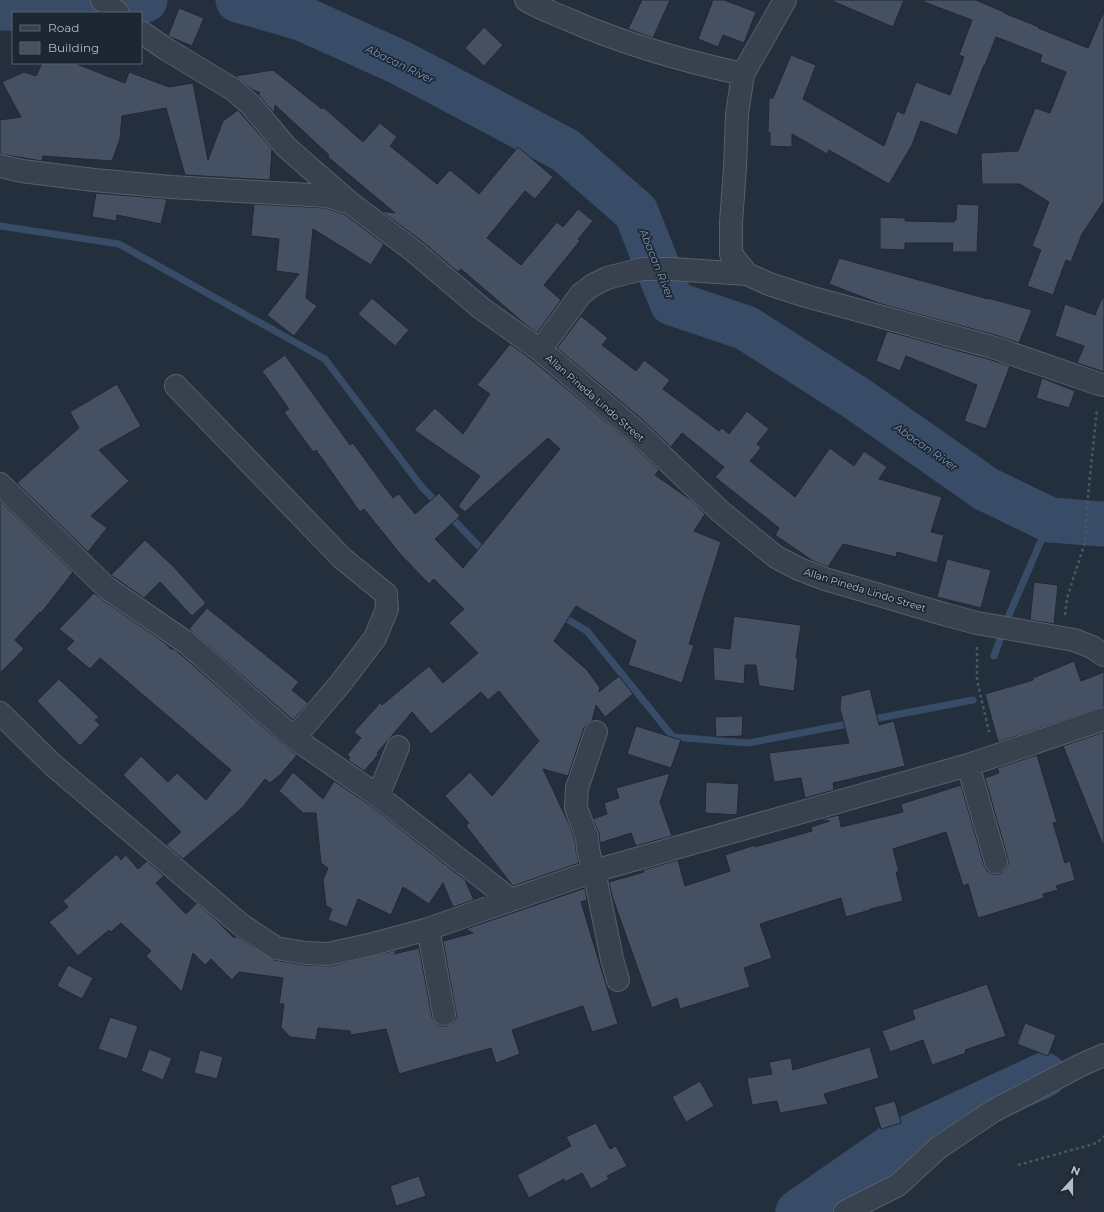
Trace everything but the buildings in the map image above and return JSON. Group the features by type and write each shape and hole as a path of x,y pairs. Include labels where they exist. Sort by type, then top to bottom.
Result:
{"street":[{"path":"102,0 117,12"},
{"path":"526,0 621,41 694,64 743,74"},
{"path":"747,274 731,254 731,222 736,168 738,114 743,74 785,0"},
{"name":"Allan Pineda Lindo Street","path":"142,33 234,90 251,105 286,147 348,202 414,252 481,308 540,350 636,431 721,512 776,557 799,569 825,579 978,623 1063,637 1092,647 1104,655"},
{"path":"0,166 22,171 94,180 171,187 321,196 348,202"},
{"path":"540,350 581,294 592,285 607,278 642,269 672,269 747,274 769,284 806,296 992,347 1102,384"},
{"path":"176,386 342,558 386,594 387,609 375,638 340,684 294,738"},
{"path":"0,484 107,588 187,643 294,738 378,796 511,900"},
{"path":"0,713 53,765 240,924 276,948 305,953 328,954 369,945 428,929 594,871 968,765 1104,719"},
{"path":"596,732 577,788 576,808 587,837 588,850 618,980"},
{"path":"378,796 398,747"},
{"path":"968,765 996,862"},
{"path":"428,929 444,1014"},
{"path":"844,1212 898,1185 938,1148 993,1111 1081,1065 1104,1055"}],"path":[{"path":"1063,637 1067,598 1085,542 1088,496 1098,406"},
{"path":"978,623 977,680 994,756"},
{"path":"1018,1165 1097,1143 1104,1136"}],"waterway":[{"name":"Abacan River","path":"0,8 84,10 145,0"},
{"name":"Abacan River","path":"238,0 301,18 401,63 565,150 636,212 672,303 746,328 856,398 986,489 1050,520 1104,524"},
{"path":"0,226 119,244 325,359 421,486 439,505"},
{"path":"449,515 486,554"},
{"path":"994,656 1009,615 1050,520"},
{"path":"560,615 587,631 673,737 748,743 853,723"},
{"path":"869,720 973,700"},
{"path":"798,1212 896,1144 1044,1075"}]}
